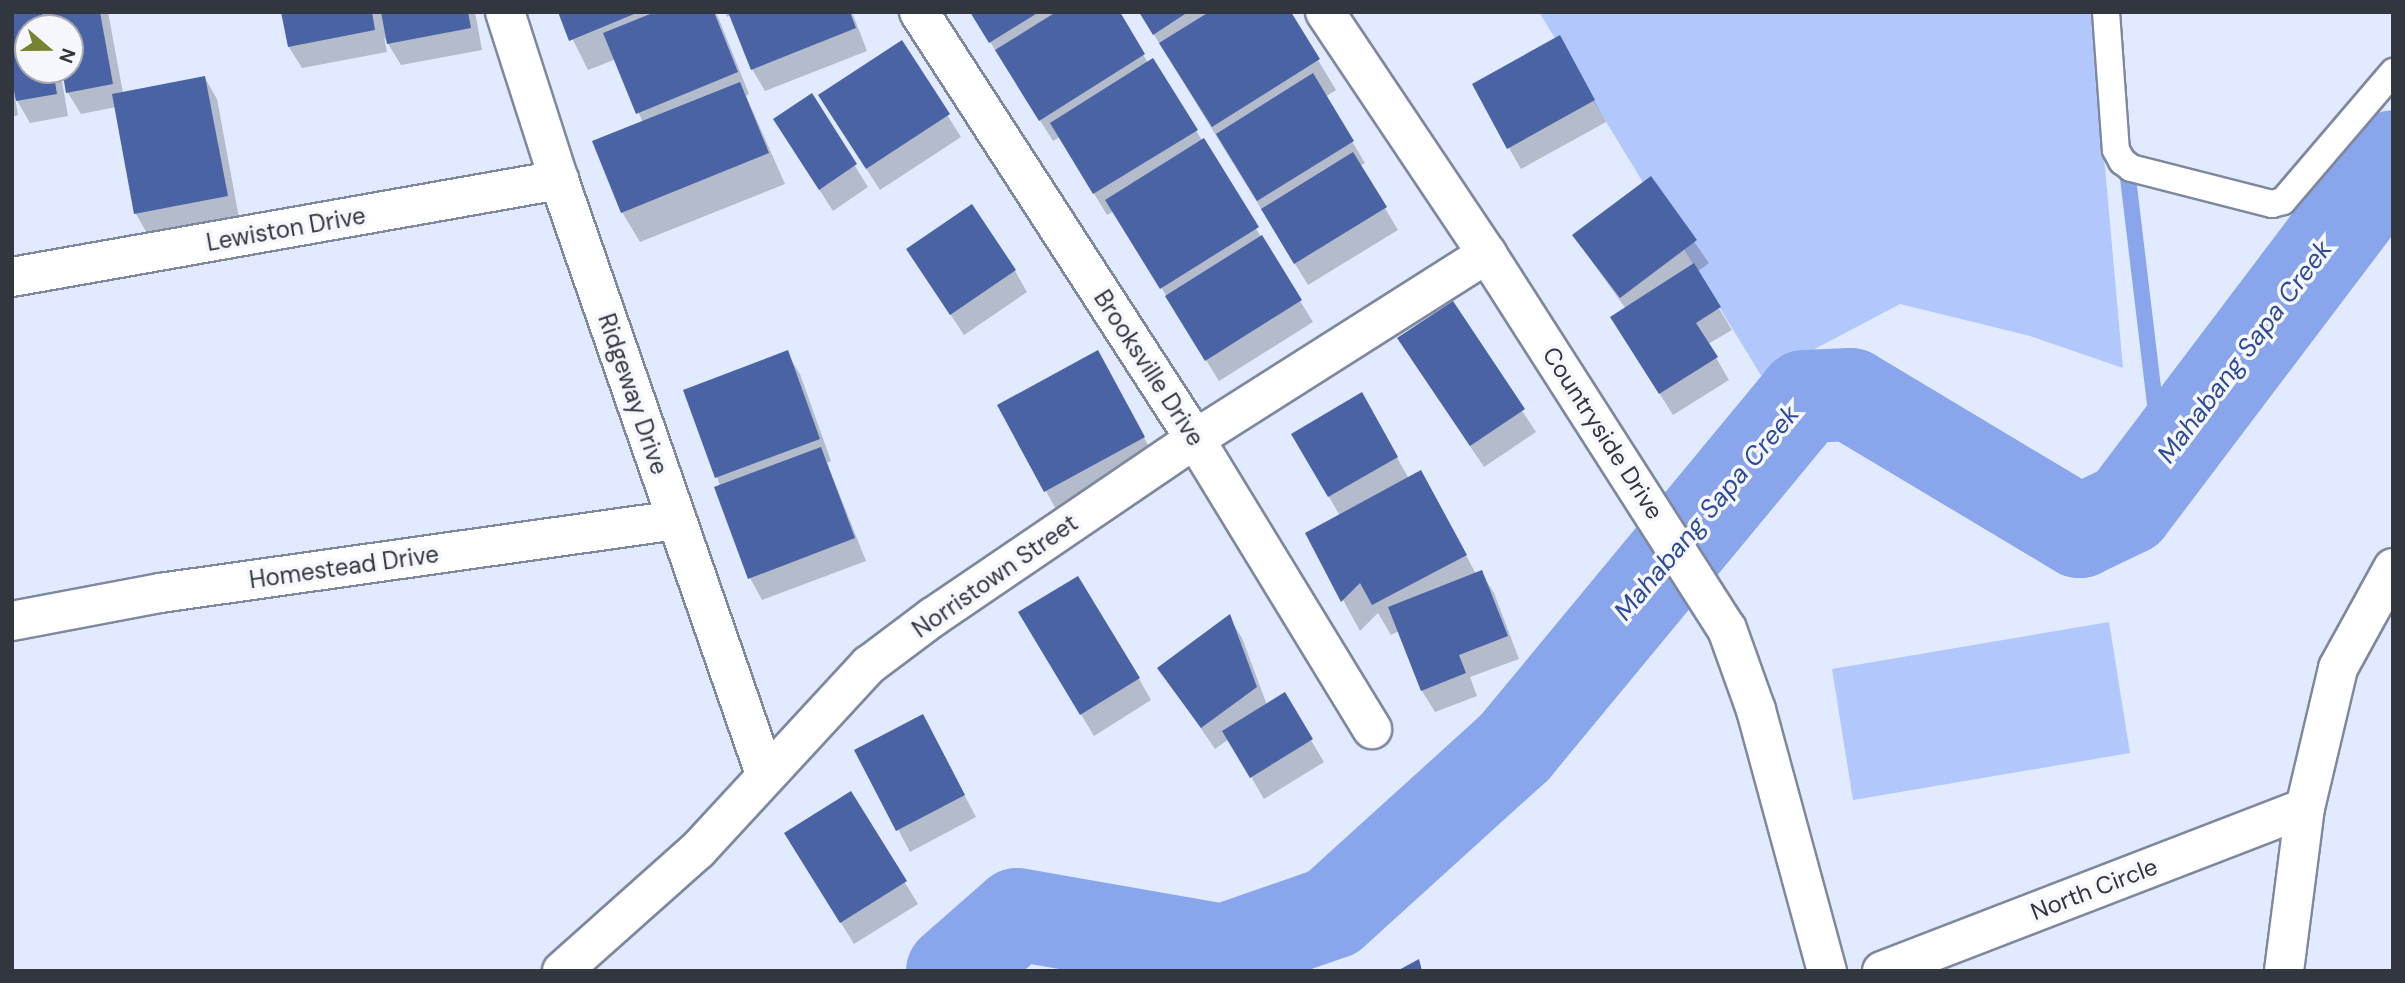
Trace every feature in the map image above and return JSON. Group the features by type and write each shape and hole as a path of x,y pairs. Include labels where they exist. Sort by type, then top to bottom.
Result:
{"street":[{"name":"Ridgeway Drive","path":"505,12 559,180 765,774"},
{"name":"Brooksville Drive","path":"919,12 1195,439 1372,729"},
{"name":"Countryside Drive","path":"1325,12 1487,254 1727,629 1756,710 1827,971"},
{"name":"Lewiston Drive","path":"12,277 559,180"},
{"name":"Norristown Street","path":"562,971 698,850 765,774 870,665 933,617 1195,439 1487,254"},
{"name":"Homestead Drive","path":"12,621 160,593 677,520"},
{"path":"2284,971 2305,808 2338,668 2393,568"},
{"name":"North Circle","path":"1882,971 2305,808"}],"lane":[{"path":"2106,12 2116,150 2122,161 2131,168 2272,204 2283,201 2393,72"}],"shaded area":[{"path":"1539,12 2091,12 2123,368 2030,336 1900,304 1762,377"},
{"path":"2109,622 2130,753 1853,800 1832,669"}],"building":[{"path":"12,12 42,12 14,14 14,84 55,84 57,94 16,101 12,80"},
{"path":"100,12 113,84 66,93 64,84 84,84 84,14 51,14"},
{"path":"281,12 372,12 375,30 288,47"},
{"path":"381,12 468,12 471,28 387,44"},
{"path":"558,12 639,12 569,41"},
{"path":"655,12 714,12 738,72 636,114 603,33"},
{"path":"728,12 850,12 856,28 751,70"},
{"path":"970,12 1039,12 989,43"},
{"path":"1056,12 1120,12 1145,54 1039,121 995,50"},
{"path":"1139,12 1188,12 1153,35"},
{"path":"1209,12 1291,12 1320,59 1212,127 1159,43"},
{"path":"1560,35 1595,100 1507,149 1472,84"},
{"path":"902,40 950,114 866,169 818,95"},
{"path":"1153,58 1198,130 1093,194 1050,123"},
{"path":"1313,73 1354,141 1257,201 1216,134"},
{"path":"205,76 228,196 134,214 112,94"},
{"path":"740,82 769,153 621,213 592,141"},
{"path":"812,93 857,164 819,190 773,119"},
{"path":"1204,138 1259,227 1160,289 1105,200"},
{"path":"1353,152 1387,207 1294,264 1261,209"},
{"path":"1651,176 1697,240 1620,298 1572,235"},
{"path":"972,204 1016,270 950,315 906,249"},
{"path":"1262,235 1302,300 1205,361 1165,296"},
{"path":"1694,263 1721,307 1696,323 1718,357 1659,394 1610,317"},
{"path":"1453,301 1525,409 1470,446 1397,338"},
{"path":"788,350 820,439 715,478 683,390"},
{"path":"1098,350 1145,437 1044,492 997,405"},
{"path":"1362,392 1398,457 1328,497 1291,434"},
{"path":"821,447 855,538 748,579 714,487"},
{"path":"1421,470 1467,555 1372,605 1360,583 1341,602 1305,533"},
{"path":"1482,570 1508,636 1459,655 1466,673 1421,691 1388,607"},
{"path":"1078,576 1140,678 1080,715 1018,612"},
{"path":"1230,614 1257,687 1201,728 1157,668"},
{"path":"1285,692 1313,739 1250,778 1222,731"},
{"path":"923,714 965,795 896,831 854,750"},
{"path":"851,791 907,881 840,923 784,833"},
{"path":"1419,959 1422,971 1397,971"}],"waterway":[{"name":"Mahabang Sapa Creek","path":"952,971 1017,914 1223,950 1332,912 1514,747 1804,396 1850,394 2079,531 2127,508 2393,156"},
{"path":"2126,161 2162,461"}]}
